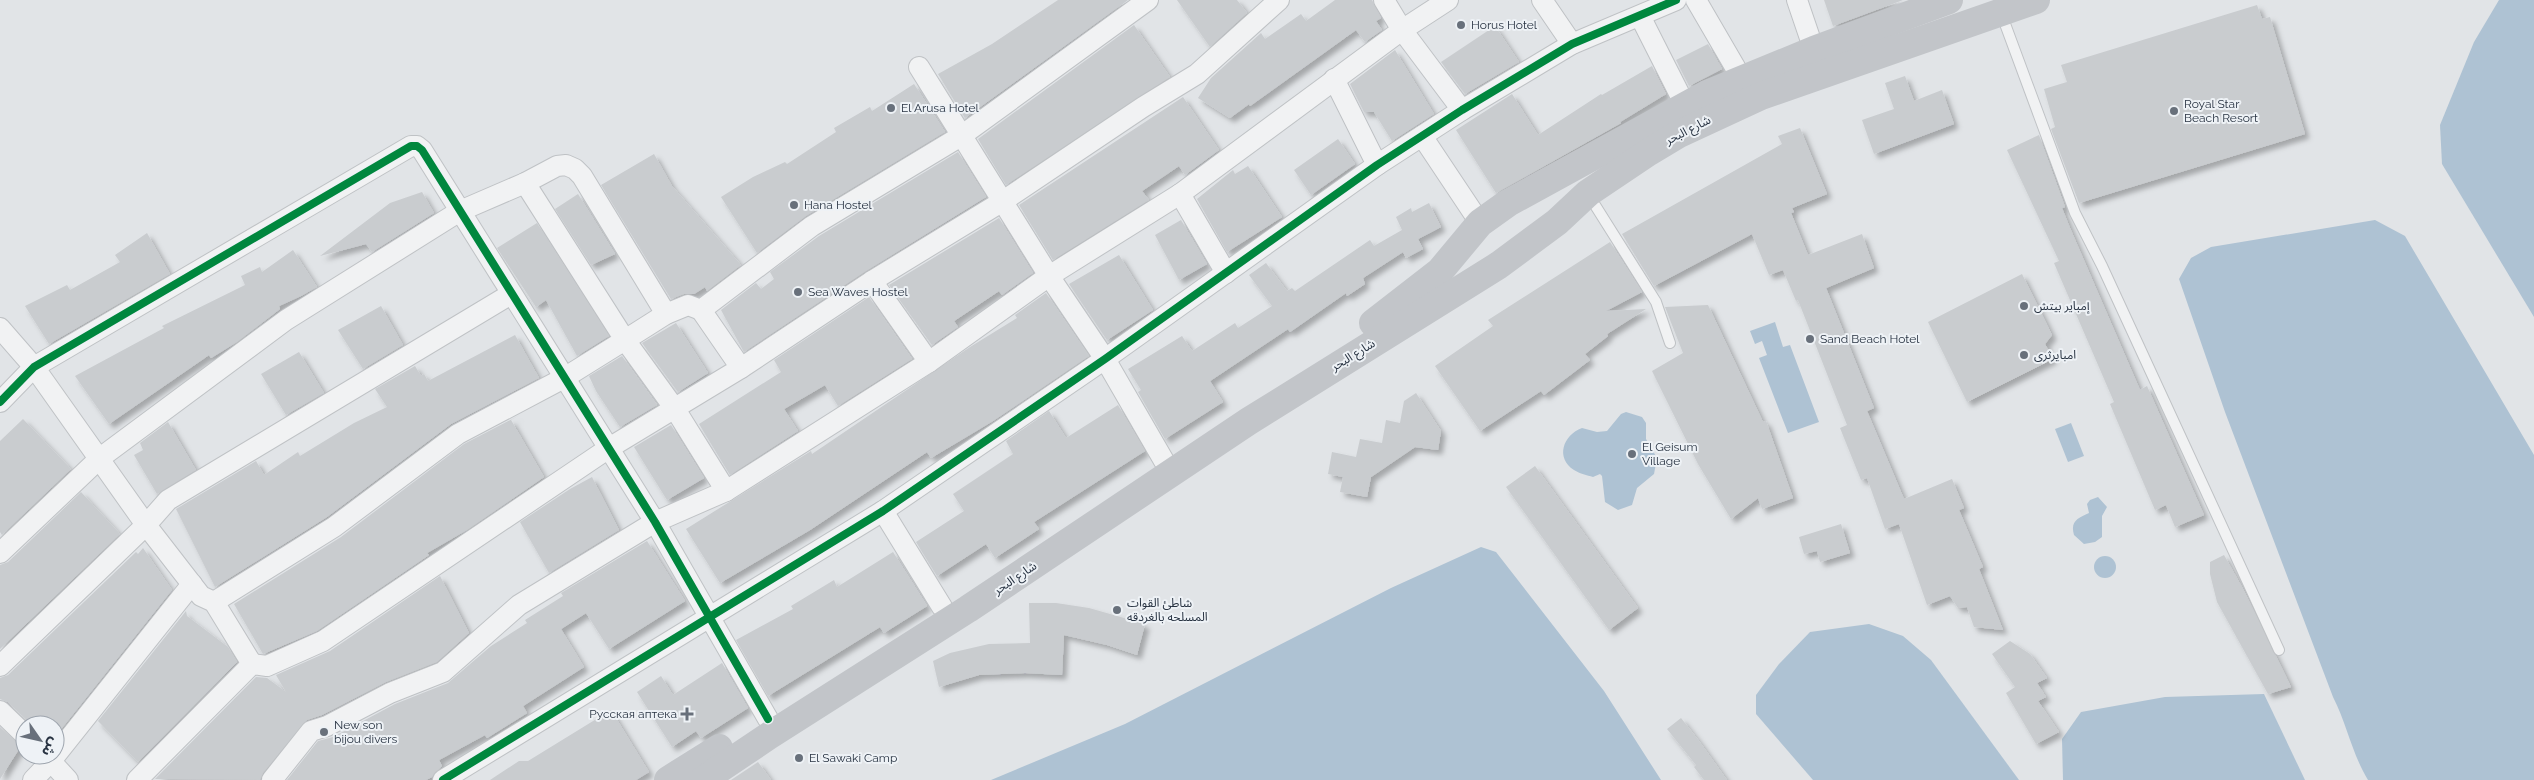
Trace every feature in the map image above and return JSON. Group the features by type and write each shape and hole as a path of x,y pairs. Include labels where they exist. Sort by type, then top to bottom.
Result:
{"main road":[{"name":"شارع البحر","path":"668,780 768,719 942,607 1394,309 1440,271 1480,223 1492,213 1685,105 1742,79 1814,50 1890,10 1949,0"},
{"name":"شارع البحر","path":"703,780 1016,577 1249,420 1499,265 1557,222 1588,193 1679,134 1762,96 2036,0"},
{"path":"1532,189 1541,209 1557,222"},
{"path":"1480,223 1492,242 1499,265"}],"street":[{"path":"701,310 812,226 961,136 1148,0"},
{"path":"252,664 268,666 323,641 609,448 741,368 872,281 1003,201 1142,107 1197,74 1280,0"},
{"path":"1384,0 1402,30 1462,110"},
{"path":"272,780 311,731 327,726 390,693 443,672 519,606 655,522 726,491 928,362 1049,276 1180,194 1334,79 1402,30 1448,0"},
{"path":"1542,0 1572,44"},
{"path":"442,780 883,511 1105,359 1377,165 1462,110 1572,44 1676,0"},
{"path":"1696,0 1742,79"},
{"path":"1796,0 1814,50"},
{"path":"1640,16 1685,105"},
{"path":"919,67 1049,276 1105,359 1164,461"},
{"path":"1334,79 1377,165"},
{"path":"1422,136 1480,223"},
{"path":"0,402 34,367 411,146 417,146 422,150 460,210 655,522 768,719"},
{"path":"0,553 100,458 286,320 460,210 525,183 557,166 566,165 575,169 582,176 666,314"},
{"path":"525,183 626,340 675,409 726,491"},
{"path":"1180,194 1226,272"},
{"path":"872,281 928,362"},
{"path":"0,666 146,525 168,500 511,294"},
{"path":"214,602 334,527 458,434 564,378 666,314 688,306 701,310 741,368"},
{"path":"0,328 34,367 146,525 201,596 214,602 252,664"},
{"path":"883,511 942,607"},
{"path":"65,737 192,584"},
{"path":"137,780 252,664"},
{"path":"0,711 15,725"},
{"path":"33,780 43,765"},
{"path":"54,765 68,780"}],"lane":[{"path":"2000,12 2076,213 2279,650"},
{"path":"1588,193 1656,302 1670,344"}],"water":[{"path":"2499,0 2534,0 2534,317 2442,164 2440,125 2474,42"},
{"path":"2375,220 2405,236 2534,455 2534,780 2368,780 2362,770 2333,697 2225,412 2179,279 2191,258 2211,247"},
{"path":"1775,322 1783,347 1790,345 1819,422 1788,433 1759,358 1767,355 1762,341 1755,344 1750,331"},
{"path":"1626,412 1642,417 1646,423 1646,439 1657,458 1654,474 1637,488 1632,505 1618,510 1605,502 1602,476 1600,474 1593,477 1576,471 1568,465 1563,453 1566,441 1575,431 1582,428 1597,432 1607,431 1621,414"},
{"path":"2071,423 2084,456 2068,462 2055,429"},
{"path":"2098,497 2107,507 2102,516 2102,537 2095,542 2084,544 2074,535 2073,526 2078,518 2089,513 2087,504 2090,500"},
{"path":"1481,547 1496,552 1604,691 1661,780 991,780 1125,724 1391,588"},
{"path":"2105,556 2113,559 2116,567 2113,575 2105,578 2097,575 2094,567 2097,559"},
{"path":"1869,624 1903,636 1931,660 2019,780 1813,780 1756,714 1756,695 1779,664 1810,632"},
{"path":"2264,694 2305,780 2063,780 2062,739 2081,712 2165,697"}],"building":[{"path":"1058,0 1128,0 965,118 938,74 992,44"},
{"path":"1177,0 1237,0 1247,13 1210,47"},
{"path":"1335,0 1372,0 1381,18 1376,21 1382,30 1365,42 1356,30 1250,106 1249,104 1230,118 1198,98 1211,78 1261,33 1265,39 1301,14 1306,21"},
{"path":"1824,0 1903,0 1833,26"},
{"name":"Royal Star Beach Resort","path":"2257,5 2262,19 2270,17 2305,134 2079,203 2051,129 2055,127 2044,89 2067,82 2061,65"},
{"path":"1134,25 1170,77 1006,185 978,139"},
{"path":"1495,26 1519,62 1465,94 1441,62"},
{"path":"1708,44 1722,69 1689,86 1676,60"},
{"path":"1395,50 1434,114 1392,141 1374,112 1364,112 1350,84"},
{"path":"1652,66 1666,94 1621,123 1496,193 1456,130 1512,94 1538,135 1601,94"},
{"path":"1905,76 1914,101 1942,90 1954,124 1874,154 1862,120 1894,109 1885,83"},
{"path":"914,84 945,132 806,216 757,253 721,197 753,177 785,162 787,164 836,132 834,128 870,107 872,111"},
{"path":"1183,97 1219,150 1185,175 1179,166 1142,191 1149,200 1053,260 1019,205"},
{"path":"1800,128 1827,194 1792,208 1794,212 1791,213 1808,255 1862,234 1874,268 1826,288 1874,408 1867,411 1904,499 1952,479 1964,508 1959,510 1983,567 1979,569 2003,630 1974,627 1967,607 1958,608 1950,596 1927,605 1899,524 1885,529 1867,478 1861,480 1840,428 1847,425 1798,300 1796,301 1783,270 1769,275 1752,234 1654,286 1622,234 1782,144 1778,136"},
{"path":"2039,135 2065,207 2062,208 2140,390 2147,386 2204,515 2175,527 2166,505 2155,510 2110,404 2114,402 2054,263 2059,261 2007,150"},
{"path":"1338,139 1355,164 1311,195 1294,170"},
{"path":"958,152 986,197 866,271 744,352 721,310 756,283 761,289 774,279 770,272 819,236"},
{"path":"654,154 672,186 741,265 707,291 705,287 694,294 684,294 671,299 601,185"},
{"path":"1248,166 1282,217 1227,252 1197,199 1233,170 1235,174"},
{"path":"422,192 434,213 372,252 366,244 320,256 390,203"},
{"path":"578,194 615,254 591,265 555,209"},
{"path":"1429,203 1441,227 1418,239 1423,249 1406,258 1403,252 1363,278 1365,284 1347,296 1346,293 1290,332 1288,329 1210,381 1223,402 1165,439 1138,392 1141,390 1128,369 1182,336 1192,351 1235,323 1238,328 1272,306 1249,275 1266,263 1287,291 1292,288 1295,291 1370,240 1374,246 1402,230 1396,217 1411,208 1412,212"},
{"path":"999,218 1033,273 1002,295 999,291 954,321 958,327 932,345 889,285"},
{"path":"1181,220 1207,264 1179,280 1155,235"},
{"path":"537,223 609,336 577,356 546,300 536,307 497,248"},
{"path":"147,233 170,274 49,344 25,306 67,285 70,290 120,262 115,255"},
{"path":"1610,242 1642,292 1606,311 1646,309 1607,334 1608,336 1585,354 1590,360 1544,395 1541,391 1480,431 1435,366 1493,326 1488,320"},
{"path":"293,250 317,287 279,306 280,309 237,342 211,358 209,355 109,424 75,376 164,328 162,326 245,285 241,276 260,267 262,272"},
{"path":"1119,255 1153,310 1107,340 1069,284"},
{"path":"2022,274 2052,335 2045,344 2053,359 1967,402 1928,322"},
{"path":"1046,293 1089,356 993,421 931,458 927,452 810,530 720,583 686,529 811,451 812,454 970,347 1017,318 1015,315"},
{"path":"869,297 912,359 838,406 825,385 784,409 798,431 730,475 699,424 781,372 774,360"},
{"path":"1708,305 1763,422 1766,421 1793,498 1762,509 1758,498 1731,519 1698,464 1652,371 1683,353 1665,307"},
{"path":"381,306 403,345 363,369 338,330"},
{"path":"676,323 708,373 678,392 642,343"},
{"path":"515,335 539,378 451,424 327,517 215,587 176,509 256,461 264,475 298,452 300,456 354,423 387,407 375,389 415,366 421,376 424,374 428,381"},
{"path":"299,352 324,393 286,415 261,374"},
{"path":"622,356 657,405 620,427 596,391 589,376"},
{"path":"1416,393 1441,431 1438,450 1415,447 1371,477 1367,497 1340,492 1343,477 1328,474 1332,452 1356,457 1360,439 1382,443 1386,420 1400,423 1404,401"},
{"path":"1118,405 1145,451 1034,522 1039,529 995,558 986,544 937,576 916,542 964,511 953,494 1013,454 1006,441 1049,411 1066,438"},
{"path":"520,415 511,420 544,477 467,530 427,553 429,555 317,631 263,654 234,604 341,537 464,444"},
{"path":"23,419 71,469 2,535 0,532 0,441"},
{"path":"168,422 196,470 157,494 134,455 143,450 140,443"},
{"path":"671,425 704,478 667,500 634,447"},
{"path":"1535,466 1638,608 1609,630 1506,487"},
{"path":"592,477 619,530 549,573 520,522"},
{"path":"81,492 120,534 0,649 0,565 8,562"},
{"path":"1841,524 1850,553 1820,562 1817,551 1804,554 1799,537"},
{"path":"647,541 685,601 609,649 586,613 561,629 584,667 523,706 527,713 487,738 485,735 439,760 442,766 432,777 426,780 287,780 318,741 333,737 395,704 448,683 491,646 527,623 525,620 563,596 561,593"},
{"path":"143,548 172,590 65,724 65,715 22,715 8,702 0,699 0,678 8,675 136,552 138,554"},
{"path":"893,552 927,606 884,633 880,627 768,696 736,640 793,609 791,606 834,580 837,587"},
{"path":"2224,555 2243,589 2291,687 2268,694 2217,602 2210,574 2210,562"},
{"path":"440,576 469,633 437,662 386,682 322,715 307,720 263,773 260,780 155,779 256,677 267,678 286,692 276,675 330,651"},
{"path":"1029,603 1056,603 1089,608 1145,624 1137,655 1107,645 1064,635 1062,675 1025,673 979,675 939,687 933,661 950,653 989,644 1030,643"},
{"path":"186,611 187,616 228,647 237,662 138,762 98,721"},
{"path":"2010,641 2030,654 2047,678 2037,683 2046,697 2038,701 2059,732 2036,744 2006,693 2015,687 1992,654"},
{"path":"722,663 748,708 701,738 696,731 672,747 637,692 661,676 673,695"},
{"path":"611,710 649,772 636,780 490,780 519,761 528,761"},
{"path":"1681,718 1727,780 1704,780 1694,767 1696,765 1667,729"},
{"path":"0,727 15,741 15,755 0,779"},
{"path":"758,762 771,780 731,780"}],"cycle path":[{"path":"443,780 883,511 1105,359 1377,165 1462,110 1572,44 1676,0"},
{"path":"0,402 34,367 411,146 417,146 422,150 655,522 768,719"}],"place":[{"name":"Horus Hotel","path":"1461,25"},
{"name":"El Arusa Hotel","path":"891,108"},
{"name":"Royal Star Beach Resort","path":"2174,111"},
{"name":"Hana Hostel","path":"794,205"},
{"name":"Sea Waves Hostel","path":"798,292"},
{"name":"إمباير بيتش","path":"2024,306"},
{"name":"Sand Beach Hotel","path":"1810,339"},
{"name":"امبايرثرى","path":"2024,355"},
{"name":"El Geisum Village","path":"1632,454"},
{"name":"شاطئ القوات المسلحه بالغردقه","path":"1117,610"},
{"name":"Русская аптека","path":"687,714"},
{"name":"New son bijou divers","path":"324,732"},
{"name":"El Sawaki Camp","path":"799,758"}]}
